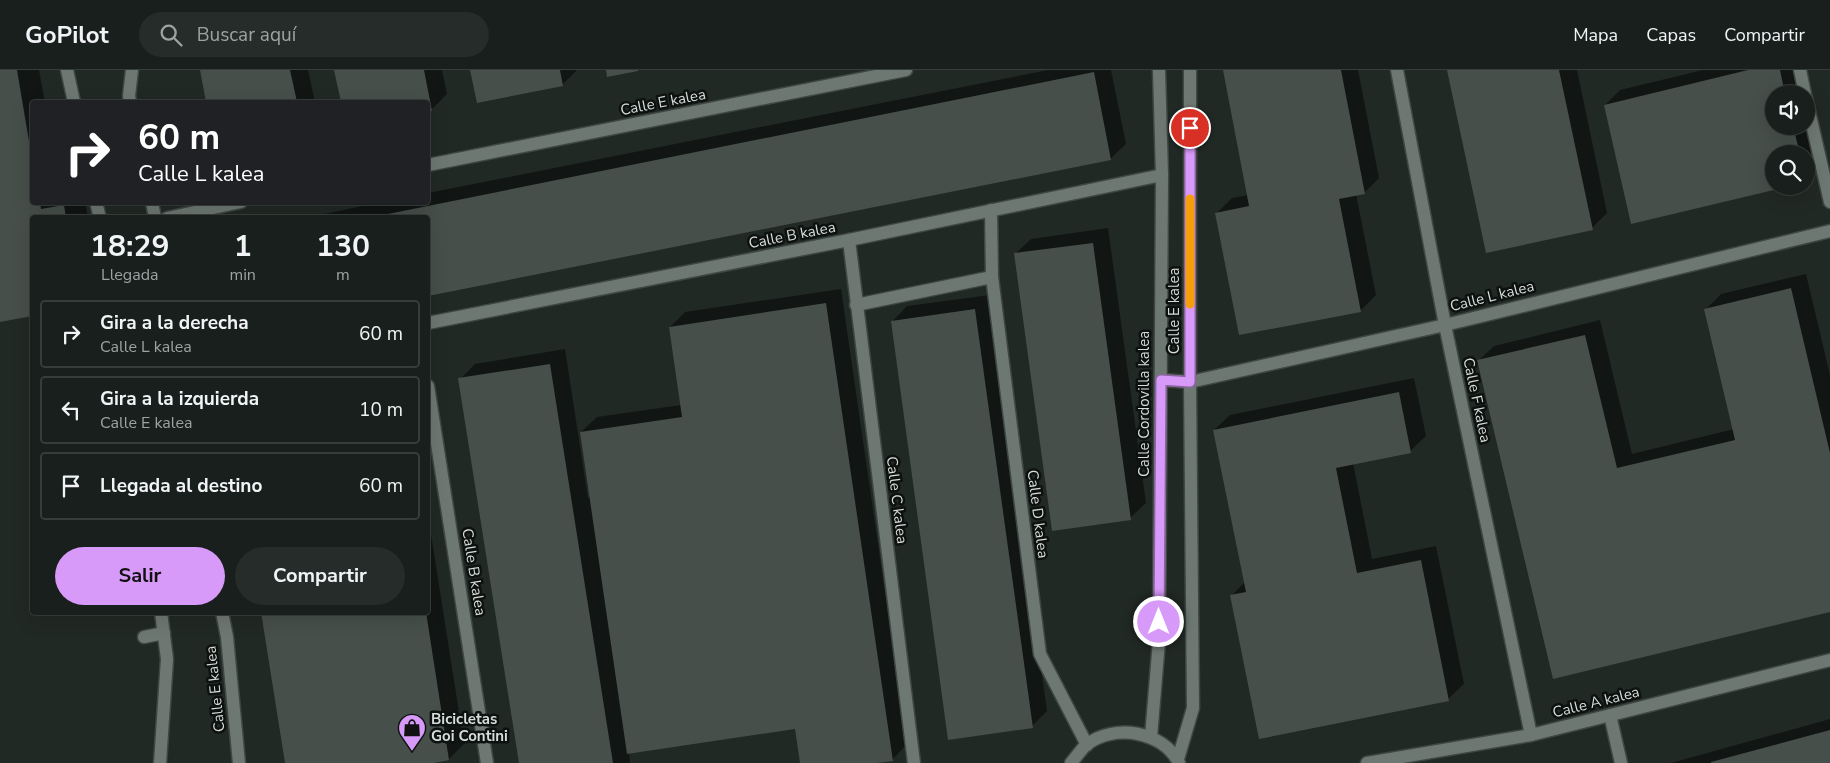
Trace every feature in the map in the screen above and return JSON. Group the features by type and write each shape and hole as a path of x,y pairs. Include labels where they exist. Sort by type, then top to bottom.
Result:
{"street":[{"path":"67,70 74,100"},
{"path":"130,100 132,70"},
{"name":"Calle E kalea","path":"430,165 906,70"},
{"name":"Calle Cordovilla kalea","path":"1151,737 1159,641 1162,175 1159,70"},
{"name":"Calle E kalea","path":"1179,761 1193,708 1190,70"},
{"name":"Calle F kalea","path":"1397,70 1445,324 1531,735"},
{"path":"1800,70 1803,85"},
{"path":"1815,135 1830,202"},
{"name":"Calle B kalea","path":"430,323 849,240 1162,175"},
{"path":"196,215 216,213 234,205"},
{"name":"Calle D kalea","path":"991,210 992,277 1040,654 1087,745"},
{"name":"Calle L kalea","path":"1161,380 1190,382 1445,324 1830,231"},
{"name":"Calle C kalea","path":"849,240 914,763"},
{"path":"856,304 992,277"},
{"name":"Calle B kalea","path":"430,399 487,763"},
{"path":"160,763 168,659 161,615"},
{"name":"Calle E kalea","path":"223,615 227,637 239,763"},
{"path":"144,637 164,633"},
{"name":"Calle A kalea","path":"1366,763 1531,735 1830,660"},
{"path":"150,710 164,708"},
{"path":"1610,715 1620,763"},
{"path":"1071,763 1087,745 1106,735 1129,732 1151,737 1166,746 1179,761"}],"building":[{"path":"0,70 17,70 30,147 30,205 40,205 41,209 64,205 66,215 30,215 30,316 0,322"},
{"path":"200,70 290,70 297,100 206,100"},
{"path":"334,70 424,70 430,100 341,100"},
{"path":"470,70 560,70 563,86 477,103"},
{"path":"606,70 638,70 638,71 607,77"},
{"path":"1223,70 1341,70 1365,194 1339,199 1361,312 1239,335 1215,213 1249,206"},
{"path":"1447,70 1559,70 1593,230 1486,253"},
{"path":"1748,70 1780,70 1783,85 1765,85 1765,135 1795,135 1798,145 1765,145 1765,192 1631,224 1604,105"},
{"path":"1094,72 1111,160 430,296 430,215 383,215"},
{"path":"1093,243 1131,520 1052,531 1014,253"},
{"path":"1791,288 1830,453 1830,612 1553,679 1477,360 1585,335 1617,468 1735,440 1704,309"},
{"path":"826,303 893,761 877,763 800,763 795,729 627,754 580,432 682,417 669,327"},
{"path":"975,309 1033,728 948,740 891,321"},
{"path":"550,364 613,763 519,763 458,378"},
{"path":"1399,392 1411,453 1336,468 1357,573 1421,560 1449,701 1259,739 1230,595 1246,592 1213,430"},
{"path":"261,615 426,615 449,760 434,763 285,763"},
{"path":"1830,730 1830,763 1711,763 1711,762"}],"slow traffic":[{"path":"1190,199 1190,304"}],"place":[{"name":"Bicicletas Goi Contini","path":"412,752"}],"route":[{"path":"1159,622 1161,380 1190,382 1190,128"}]}
